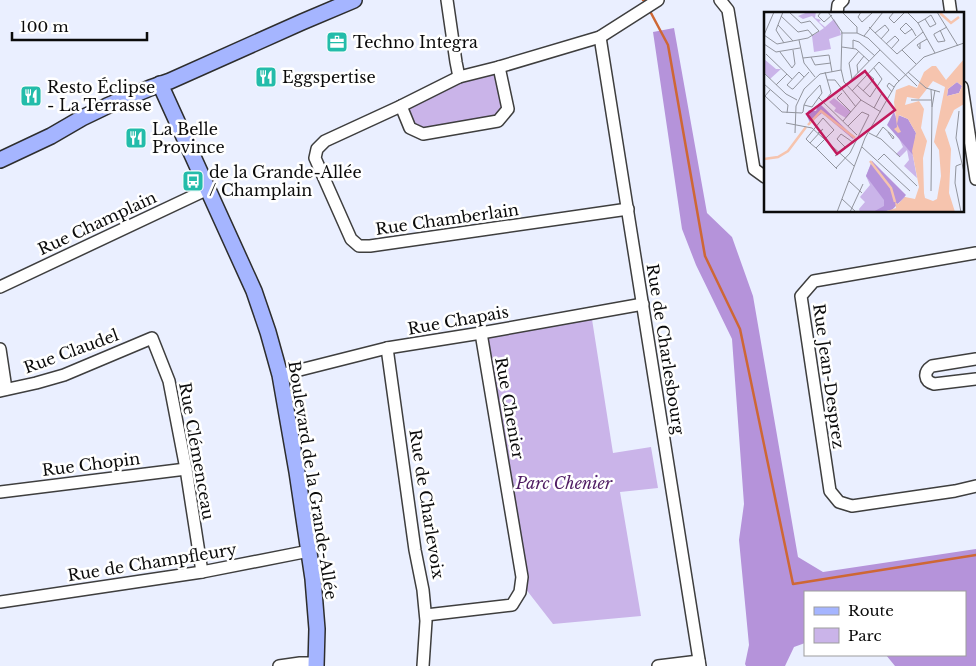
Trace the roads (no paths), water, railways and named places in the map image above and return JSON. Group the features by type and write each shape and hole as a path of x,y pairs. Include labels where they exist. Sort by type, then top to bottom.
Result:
{"street":[{"path":"0,160 51,136 95,112 354,0"},
{"path":"447,0 459,77"},
{"name":"Rue Chamberlain","path":"628,209 360,246 351,239 315,158 317,149 325,141 459,77 600,37 658,0"},
{"path":"720,0 728,10 754,169 764,176"},
{"path":"836,12 838,5 842,0"},
{"name":"Rue de Charlesbourg","path":"600,37 699,663"},
{"path":"401,106 410,128 423,134 498,121 508,109 499,67"},
{"name":"Boulevard de la Grande-Allée","path":"160,84 254,291 280,375 309,551 316,610 316,665"},
{"path":"970,101 976,179"},
{"name":"Rue Champlain","path":"0,287 208,189"},
{"name":"Rue Jean-Desprez","path":"976,253 814,280 801,296 830,491 840,502 852,506 955,492 976,486"},
{"name":"Rue Chapais","path":"280,375 387,348 642,304"},
{"name":"Rue Chenier","path":"426,615 512,605 520,592 522,577 481,332"},
{"name":"Rue Claudel","path":"3,390 36,384 64,375 152,338"},
{"name":"Rue Clémenceau","path":"152,338 169,381 186,469 202,572"},
{"path":"0,348 3,390"},
{"name":"Rue de Charlevoix","path":"387,348 415,550 424,590 426,626 423,666"},
{"path":"976,359 932,366 925,375 927,380 934,384 976,379"},
{"name":"Rue Chopin","path":"0,492 186,469"},
{"name":"Rue de Champfleury","path":"0,602 202,572 309,551"},
{"path":"279,666 300,663 316,665"},
{"path":"658,666 699,663"}],"waterway":[{"path":"651,13 668,45 705,256 740,329 793,584 976,555"}],"place":[{"name":"Techno Integra","path":"337,42"},
{"name":"Eggspertise","path":"266,77"},
{"name":"Resto Éclipse - La Terrasse","path":"31,96"},
{"name":"La Belle Province","path":"136,138"},
{"name":"de la Grande-Allée / Champlain","path":"193,181"}],"park label":[{"name":"Parc Chenier","path":"564,483"}]}
